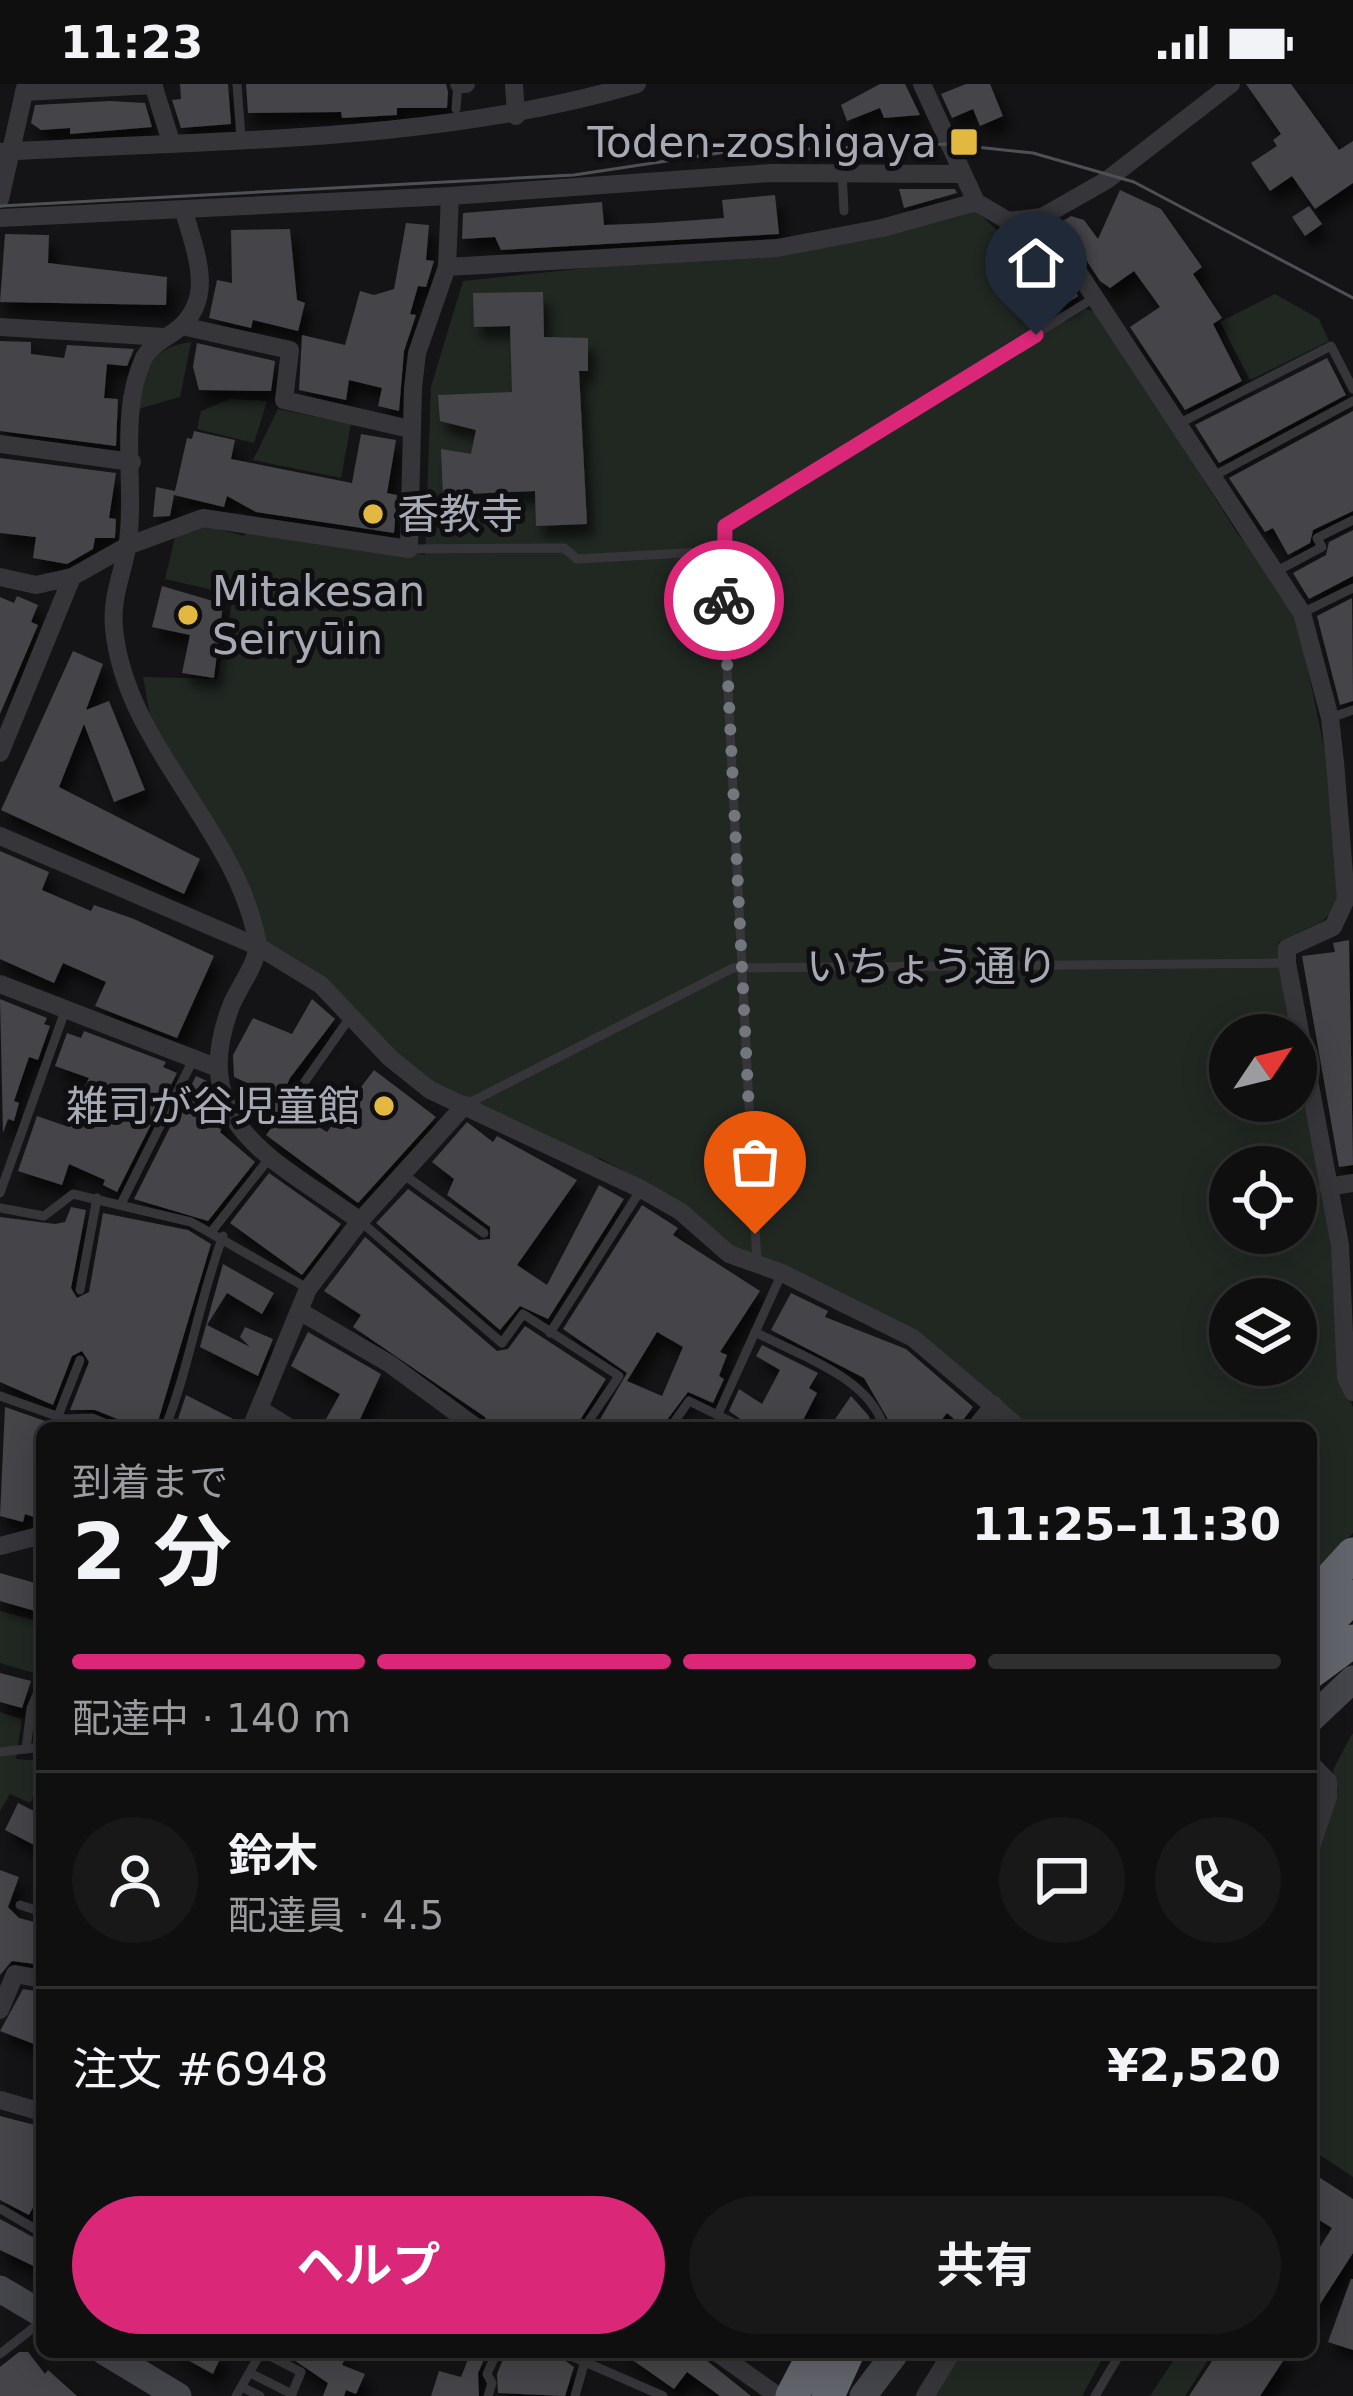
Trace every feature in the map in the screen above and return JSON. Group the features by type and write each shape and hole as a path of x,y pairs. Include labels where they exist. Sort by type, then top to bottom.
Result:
{"highway":[{"path":"1317,1593 1353,1554"},
{"path":"1317,1634 1353,1595"},
{"path":"1317,1667 1353,1642"},
{"path":"792,2396 812,2358"},
{"path":"828,2396 845,2358"}],"main road":[{"path":"1317,1613 1353,1574"},
{"path":"1317,1665 1353,1629"},
{"path":"1317,1710 1353,1679"},
{"path":"0,2289 36,2314"},
{"path":"115,2358 178,2396"},
{"path":"805,2396 825,2358"},
{"path":"863,2396 890,2358"},
{"path":"877,2396 892,2358"}],"street":[{"path":"514,84 516,116"},
{"path":"6,152 516,116 637,84"},
{"path":"925,88 976,202 1008,221 1042,217 1107,179 1231,84"},
{"path":"0,199 6,152 25,88 153,85 171,142"},
{"path":"0,218 629,191 842,171 962,174"},
{"path":"0,577 36,585 72,577 128,546 203,518 409,549 410,429 417,352 447,267 450,196"},
{"path":"447,267 778,248 882,228 976,202"},
{"path":"184,211 203,269 182,326 145,356 132,411 128,546 113,602 120,658 146,726 208,827 251,917 259,947 231,1005 218,1068 225,1110 272,1156 360,1220"},
{"path":"1042,217 1302,613 1344,759 1349,880 1343,926 1293,941 1287,948 1287,963 1328,1187 1347,1257 1346,1377 1353,1391"},
{"path":"182,326 290,350 284,400 410,429"},
{"path":"0,327 164,337"},
{"path":"0,444 132,462"},
{"path":"0,753 72,577"},
{"path":"0,695 21,705"},
{"path":"0,836 259,947 321,985 402,1069 430,1090 641,1189 680,1211 729,1254 782,1273 913,1338 1012,1422"},
{"path":"0,984 192,1062 218,1068"},
{"path":"256,1419 308,1289 360,1220 465,1105"},
{"path":"1328,1187 1353,1183"},
{"path":"302,1312 390,1364 469,1422"},
{"path":"980,1422 994,1405"},
{"path":"0,1546 36,1537"},
{"path":"1317,1769 1328,1780 1328,1797 1317,1829"},
{"path":"0,2010 8,1971"},
{"path":"0,2100 36,2110"},
{"path":"724,2358 778,2396"},
{"path":"925,2396 948,2358"}],"lane":[{"path":"237,84 242,138"},
{"path":"456,109 461,84"},
{"path":"842,171 844,211"},
{"path":"757,1265 721,551 725,526 1094,298"},
{"path":"1178,424 1331,346 1353,389"},
{"path":"1341,366 1353,361"},
{"path":"1210,478 1353,401"},
{"path":"1277,571 1322,547 1318,538 1353,520"},
{"path":"409,549 564,548 577,559 721,551"},
{"path":"1302,613 1353,588"},
{"path":"1330,718 1353,710"},
{"name":"いちょう通り","path":"465,1105 740,968 1287,963"},
{"path":"0,1193 64,1011"},
{"path":"292,1100 353,1013"},
{"path":"121,1204 192,1062"},
{"path":"167,1422 183,1384 217,1234 272,1156"},
{"path":"403,1174 484,1233"},
{"path":"550,1333 641,1189"},
{"path":"0,1208 44,1216 73,1193 121,1204 217,1234 308,1289"},
{"path":"80,1289 97,1198"},
{"path":"360,1220 502,1343 523,1314 619,1376 588,1422"},
{"path":"718,1414 782,1273"},
{"path":"755,1332 857,1388 876,1407 882,1422"},
{"path":"58,1416 80,1360"},
{"path":"0,1396 58,1416 102,1422"},
{"path":"674,1422 689,1401 733,1422"},
{"path":"26,1749 36,1697"},
{"path":"0,1752 36,1748"},
{"path":"20,1905 36,1910"},
{"path":"1,2210 36,2230"},
{"path":"0,2354 36,2323"},
{"path":"258,2358 239,2392 260,2396"},
{"path":"251,2370 292,2393 301,2372 274,2358"},
{"path":"488,2396 492,2383 487,2374 494,2358"},
{"path":"573,2358 663,2396"},
{"path":"1095,2396 1117,2358"},
{"path":"575,2396 584,2364"}],"shaded area":[{"path":"974,208 1036,269 1066,321 1085,309 1097,311 1237,533 1270,571 1297,616 1327,762 1339,903 1323,921 1278,942 1290,1014 1209,1014 1209,1122 1310,1122 1314,1146 1209,1146 1209,1254 1317,1254 1317,1160 1335,1254 1341,1382 1353,1407 1353,1533 1317,1572 1317,1422 1007,1422 913,1338 732,1248 679,1201 600,1158 592,1160 430,1089 261,945 151,721 143,677 217,679 239,567 231,594 165,579 175,538 202,525 244,536 247,529 425,555 431,387 463,281 799,246"},
{"path":"1275,294 1319,319 1329,341 1250,380 1220,322"},
{"path":"191,342 180,397 138,409 157,356"},
{"path":"230,399 267,401 254,443 197,429 201,411"},
{"path":"278,409 351,424 341,478 253,460"},
{"path":"0,1611 36,1620 34,1673 0,1663"},
{"path":"0,1712 22,1719 16,1759 36,1761 36,1790 30,1803 10,1794 0,1811"},
{"path":"1353,1734 1353,2177 1317,2153 1317,1853 1338,1791 1333,1770"},
{"path":"954,2358 1103,2358 1082,2396 931,2396"},
{"path":"1175,2358 1209,2358 1185,2396 1150,2396"}],"building":[{"path":"180,84 228,84 231,124 181,128 172,100 181,99"},
{"path":"246,84 446,84 447,108 397,108 397,115 342,118 341,112 248,113"},
{"path":"880,84 905,84 920,115 884,118 880,108 847,121 841,105"},
{"path":"966,84 990,84 1003,116 980,126 973,109 952,118 941,94"},
{"path":"1246,84 1291,84 1339,150 1353,141 1353,183 1315,209 1292,176 1270,191 1251,163 1277,146 1273,140 1281,134"},
{"path":"145,103 152,127 70,134 70,128 41,130 31,123 35,105"},
{"path":"899,189 955,189 957,193 904,208"},
{"path":"1120,190 1161,209 1202,267 1193,274 1222,318 1213,324 1242,381 1185,410 1130,327 1160,307 1134,271 1110,288 1100,281 1061,222 1071,216 1084,220 1098,239"},
{"path":"775,195 779,234 501,250 495,237 462,239 463,213 602,202 604,225 654,223 724,218 722,200"},
{"path":"1309,206 1322,224 1305,236 1292,217"},
{"path":"406,223 429,225 426,260 434,261 426,287 418,286 410,314 416,315 404,351 399,411 378,406 382,388 349,380 346,400 299,390 302,335 345,345 360,291 374,295 394,289"},
{"path":"290,229 297,300 305,303 298,331 253,320 251,328 209,318 217,280 232,283 231,230"},
{"path":"5,234 49,235 48,263 167,277 166,305 0,302"},
{"path":"1051,255 1078,296 1061,307 1049,290 1018,310 1010,297 1048,271"},
{"path":"543,292 544,337 588,338 588,371 579,371 587,524 536,526 535,491 443,495 441,449 471,454 476,430 440,421 438,395 512,392 510,326 474,327 473,293"},
{"path":"0,341 31,342 31,354 64,358 67,345 134,349 127,366 107,364 104,398 118,399 116,446 0,431"},
{"path":"197,343 275,361 271,391 199,390 193,367"},
{"path":"1327,358 1346,395 1219,463 1195,425"},
{"path":"1353,411 1353,511 1313,530 1310,543 1288,555 1273,528 1265,532 1229,478"},
{"path":"194,431 235,440 231,459 352,483 361,434 396,440 387,493 397,495 394,533 256,512 227,496 224,507 174,495 170,516 153,517 156,487 175,491 187,438 192,439"},
{"path":"0,458 116,473 109,518 116,519 115,538 95,538 93,549 67,564 33,558 36,537 0,533"},
{"path":"1353,530 1353,576 1309,599 1293,573 1326,555 1329,542"},
{"name":"Mitakesan Seiryūin","path":"162,586 223,604 214,678 182,673 190,635 152,627"},
{"path":"17,596 38,605 31,622 38,625 0,714 0,597 14,603"},
{"path":"1352,598 1353,701 1340,705 1317,616"},
{"path":"73,651 103,664 86,710 109,701 145,790 114,802 84,724 59,787 200,859 184,894 1,810"},
{"path":"0,851 49,872 42,890 91,911 94,905 134,919 214,956 177,1038 95,1006 106,982 63,963 54,983 0,959"},
{"path":"1349,940 1353,1165 1339,1167 1317,1042 1317,1014 1312,1014 1302,956 1335,952 1333,943"},
{"path":"0,999 47,1018 44,1024 50,1026 38,1060 29,1057 14,1101 19,1103 14,1121 8,1119 3,1133"},
{"path":"312,999 335,1019 290,1078 280,1100 286,1107 327,1132 374,1070 436,1117 358,1203 266,1135 272,1127 243,1106 254,1086 234,1077 233,1055 253,1018 292,1034"},
{"path":"84,1031 166,1062 163,1067 177,1073 117,1192 103,1185 105,1180 69,1164 62,1185 18,1171 37,1116 66,1126 89,1078 55,1066 67,1033 81,1038"},
{"path":"196,1076 207,1081 203,1101 214,1106 223,1125 220,1132 255,1162 208,1221 134,1199"},
{"path":"467,1122 493,1142 497,1136 577,1180 517,1265 547,1285 599,1185 624,1199 548,1319 520,1306 500,1330 376,1223 408,1189 479,1240 490,1239 490,1227 447,1195 454,1179 432,1162"},
{"path":"269,1173 341,1224 302,1275 230,1223"},
{"path":"642,1205 678,1228 673,1235 760,1291 720,1352 727,1355 719,1376 724,1379 713,1403 688,1392 666,1422 598,1422 627,1373 563,1329","holes":["657,1332 683,1347 662,1396 627,1381"]},
{"path":"71,1207 86,1210 71,1288 77,1298 89,1292 103,1213 188,1230 211,1244 158,1422 121,1422 95,1410 70,1410 89,1362 82,1351 72,1356 53,1405 0,1382 0,1217 65,1222"},
{"path":"365,1237 497,1351 508,1349 525,1326 606,1379 579,1422 487,1422 353,1327 361,1315 324,1291"},
{"path":"223,1264 274,1293 262,1314 227,1293 207,1325 250,1347 240,1337 245,1327 273,1339 258,1376 200,1347"},
{"path":"791,1293 828,1311 825,1317 906,1349 973,1407 962,1422 947,1413 940,1422 890,1422 864,1378 771,1330"},
{"path":"308,1332 381,1374 359,1422 324,1422 340,1394 291,1366"},
{"path":"762,1345 818,1373 809,1388 817,1393 802,1422 745,1422 729,1411 739,1389 762,1404 780,1370 756,1356"},
{"path":"186,1395 239,1422 177,1422"},
{"path":"851,1396 871,1422 833,1422"},
{"path":"5,1407 48,1422 36,1422 36,1518 25,1514 23,1522 0,1516"},
{"path":"0,1573 36,1583 36,1611 0,1601"},
{"path":"0,1673 31,1681 22,1708 0,1702"},
{"path":"18,1803 36,1812 36,1846 5,1830"},
{"path":"0,1870 19,1877 8,1907 19,1918 36,1922 36,1964 12,1961 0,1975"},
{"path":"23,1989 36,1991 36,2045 0,2031"},
{"path":"0,2116 35,2125 36,2202 29,2215 0,2200"},
{"path":"1317,2176 1353,2199 1353,2253 1317,2309 1317,2252 1332,2228 1317,2219"},
{"path":"0,2219 36,2239 36,2267 0,2250"},
{"path":"1353,2279 1353,2350 1328,2342"},
{"path":"19,2352 28,2352 45,2374 48,2370 77,2396 0,2396 0,2367"},
{"path":"184,2358 220,2358 213,2374"},
{"path":"291,2358 345,2358 342,2365 365,2374 356,2394 346,2390 344,2396 323,2396 328,2383"},
{"path":"469,2358 485,2358 478,2373 479,2396 431,2396 439,2371 461,2377"},
{"path":"504,2358 561,2358 574,2367 565,2396 498,2393 497,2374"},
{"path":"630,2358 704,2358 751,2396 720,2396 687,2372 674,2389"},
{"path":"1214,2358 1285,2358 1260,2396 1189,2396"}],"tram line":[{"path":"0,206 574,175 726,152 948,144 1033,153 1134,182 1353,298"}],"way so far":[{"path":"724,600 755,1234"}],"place":[{"name":"Toden-zoshigaya","path":"964,142"},
{"name":"香教寺","path":"373,514"},
{"name":"Mitakesan Seiryūin","path":"188,615"},
{"name":"雑司が谷児童館","path":"384,1106"}],"route":[{"path":"724,600 721,551 725,526 1036,335"}]}
